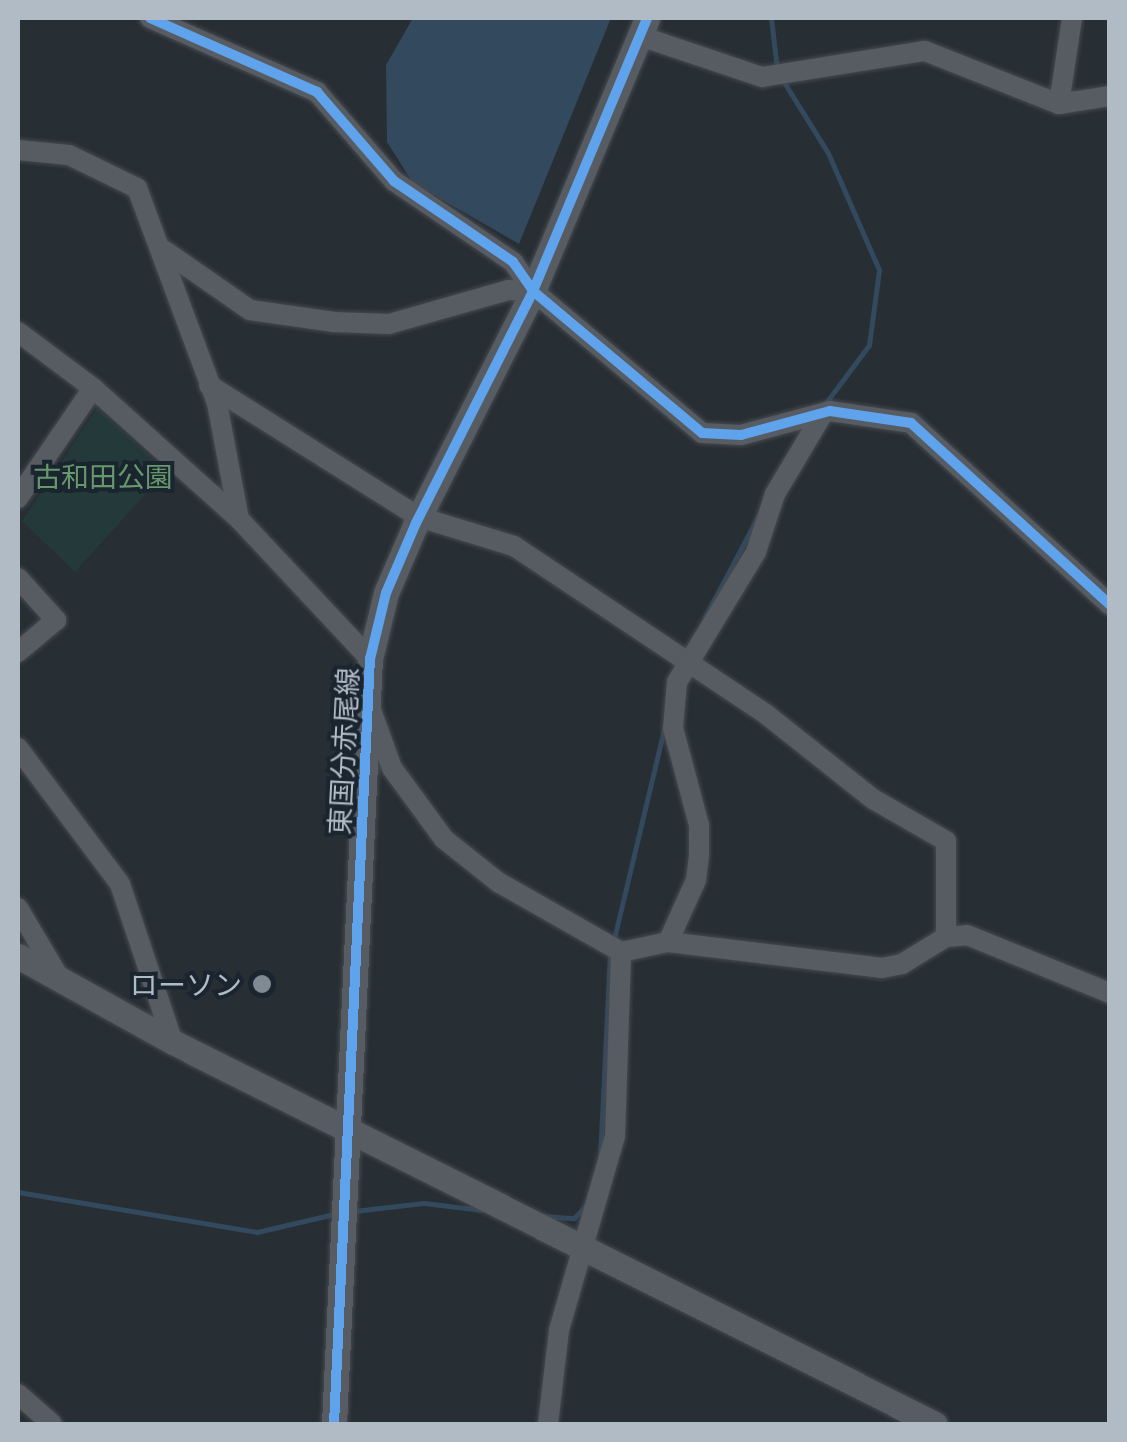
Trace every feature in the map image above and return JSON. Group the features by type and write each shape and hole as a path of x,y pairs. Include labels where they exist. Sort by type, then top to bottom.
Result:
{"street":[{"path":"1059,104 1072,18"},
{"path":"156,20 317,92 394,181 513,262 532,291 702,433 741,435 823,412 911,423 1110,605"},
{"path":"644,27 762,77 926,51 1059,104 1110,96"},
{"name":"東国分赤尾線","path":"334,1424 370,659 386,593 419,517 532,291 644,27"},
{"path":"18,150 68,155 137,188 164,251 182,325 209,385 239,519"},
{"path":"164,251 250,310 334,322 389,324 508,290 532,291"},
{"path":"18,332 93,388 239,519 370,659"},
{"path":"209,385 419,517 514,546 768,715 873,798 946,842 946,936"},
{"path":"18,498 93,388"},
{"path":"668,942 696,880 699,854 699,825 673,728 677,682 756,552 775,494 823,412"},
{"path":"18,578 56,620 18,652"},
{"path":"367,699 380,718 392,768 444,839 498,882 595,932 621,952 668,942 882,968 902,964 946,936 1000,946 1110,993"},
{"path":"18,748 120,884 173,1042"},
{"path":"18,908 61,980"},
{"path":"548,1424 559,1330 580,1246 607,1180 615,1136 621,952"},
{"path":"18,956 173,1042 935,1424"},
{"path":"18,1394 52,1424"}],"green space":[{"name":"古和田公園","path":"97,408 166,471 75,572 22,521"}],"water":[{"path":"413,18 611,18 519,244 413,183 387,142 386,65"}],"waterway":[{"path":"771,18 777,69"},
{"path":"782,79 828,153 879,270 869,345 825,404"},
{"path":"705,617 758,516"},
{"path":"613,943 665,725"},
{"path":"600,1157 610,954"},
{"path":"18,1192 257,1232 334,1214"},
{"path":"354,1211 424,1203 482,1210"},
{"path":"543,1216 574,1218 586,1205"}],"cycle path":[{"path":"150,18 317,92 394,181 513,262 533,291 702,433 741,435 830,411 911,423 1110,605"},
{"path":"334,1424 370,659 386,593 416,523 533,291 647,18"}],"place":[{"name":"ローソン","path":"262,984"}]}
